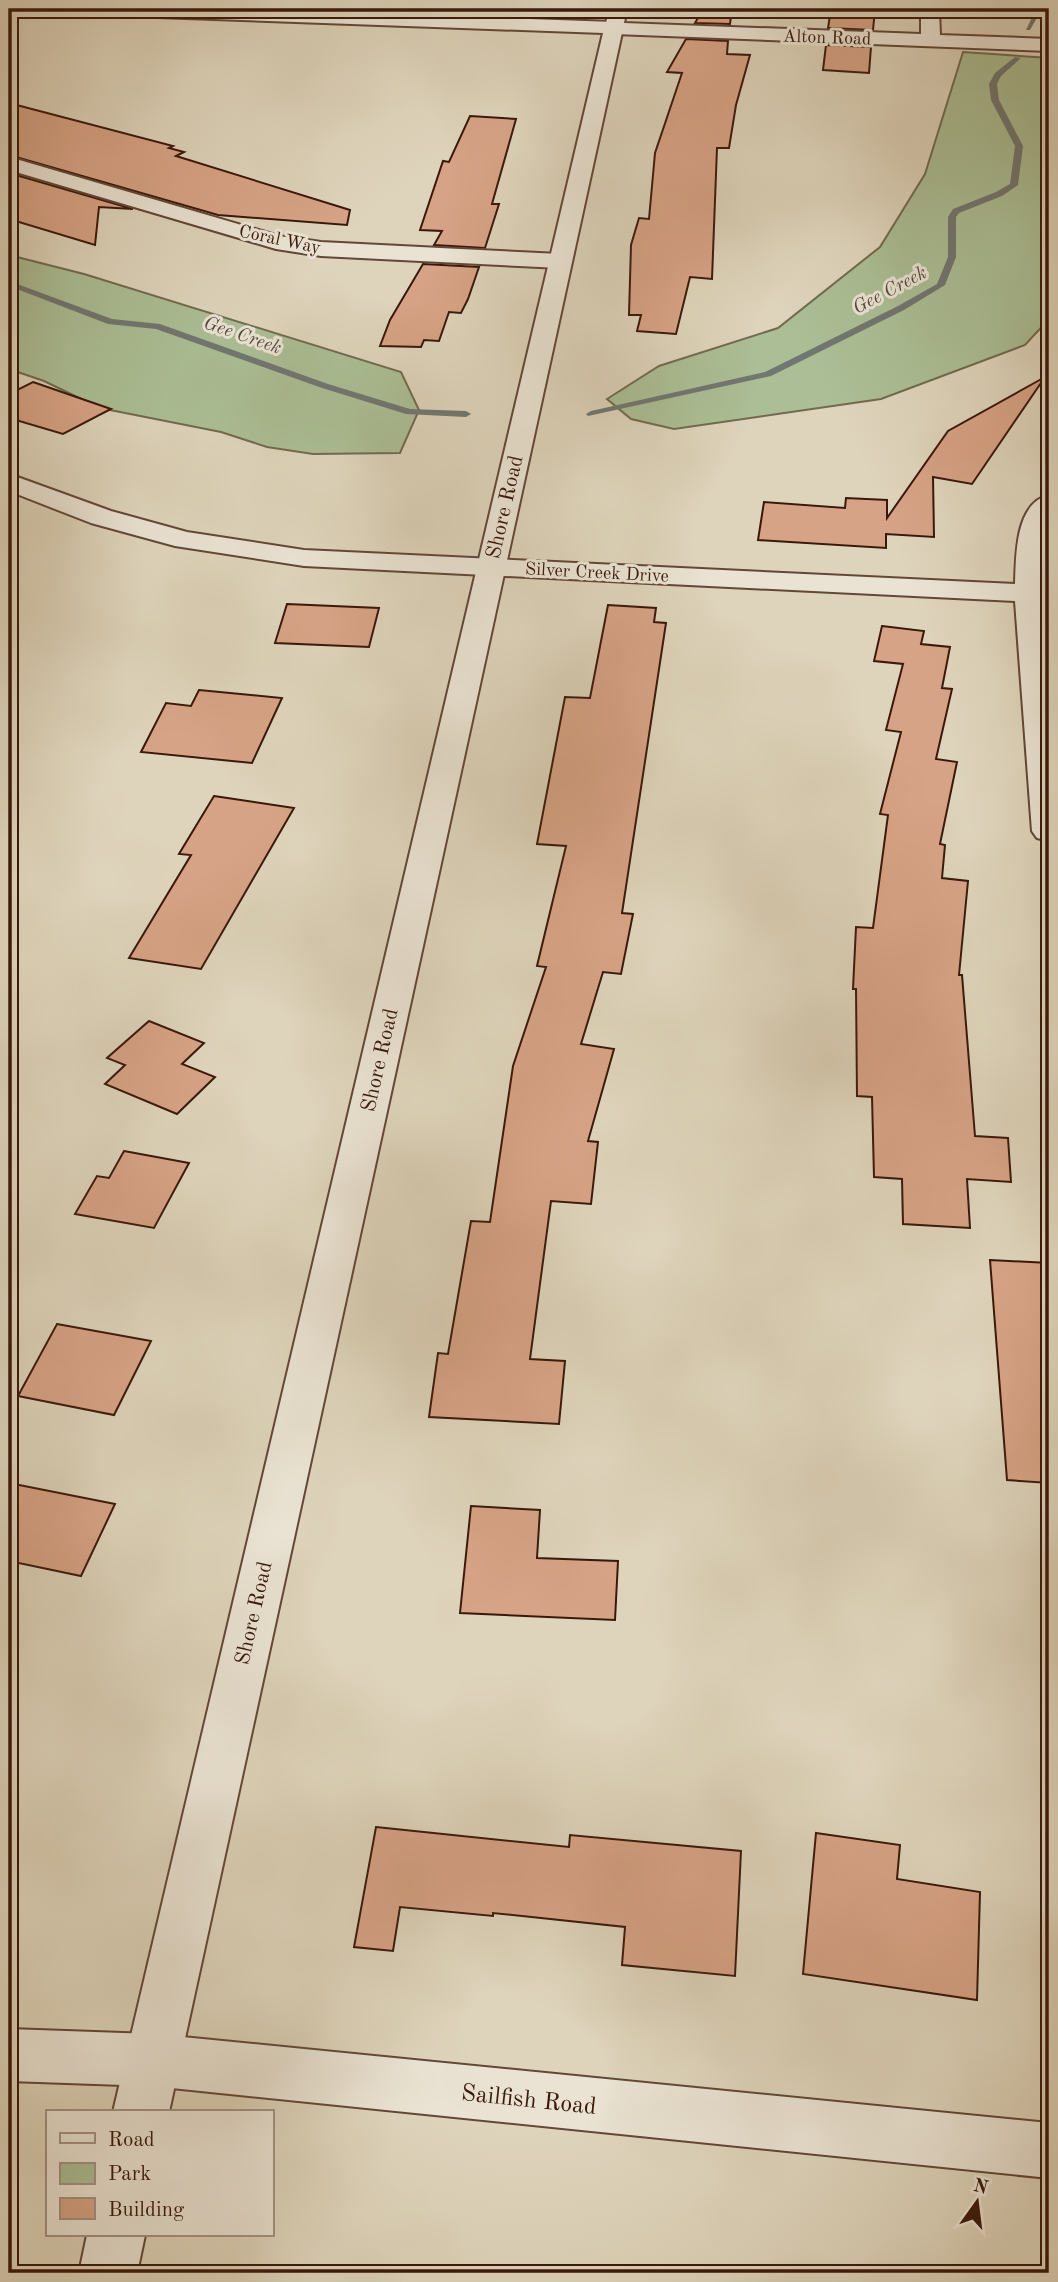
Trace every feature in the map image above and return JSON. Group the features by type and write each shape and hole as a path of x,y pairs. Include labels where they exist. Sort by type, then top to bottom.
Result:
{"street":[{"name":"Alton Road","path":"100,9 616,19 931,41 1049,45"},
{"path":"930,9 931,41"},
{"name":"Shore Road","path":"141,2110 616,19"},
{"name":"Coral Way","path":"9,163 276,242 321,249 560,261"},
{"name":"Silver Creek Drive","path":"9,482 101,517 185,540 304,558 1029,593"},
{"path":"1049,503 1039,516 1030,548 1029,593 1049,831"},
{"name":"Sailfish Road","path":"9,2055 152,2060 1049,2151"},
{"path":"108,2273 116,2236"}],"green space":[{"path":"963,52 1049,58 1049,319 1025,345 881,399 674,429 631,419 607,399 659,366 778,328 880,247 925,174"},
{"path":"9,255 84,274 401,372 419,410 400,453 313,454 267,447 221,432 100,408 44,381 9,369"}],"building":[{"path":"703,9 732,9 730,24 695,23"},
{"path":"831,9 875,9 873,30 828,28"},
{"path":"686,39 728,41 727,54 750,55 736,105 729,148 717,148 712,279 690,277 676,334 637,331 641,315 629,315 631,245 639,218 649,219 655,153 682,73 667,72"},
{"path":"826,45 871,47 869,73 823,70"},
{"path":"9,103 173,146 169,148 184,152 176,156 350,210 347,225 218,215 9,155"},
{"path":"470,116 516,119 492,204 499,204 485,248 434,245 442,231 420,230 443,161 449,162"},
{"path":"9,173 133,209 99,207 95,245 9,219"},
{"path":"423,264 479,267 461,313 449,312 439,341 424,340 421,347 380,346 390,320"},
{"path":"1045,377 972,484 933,477 934,537 886,534 886,548 758,540 764,502 845,508 846,498 887,500 887,518 948,431"},
{"path":"33,382 111,409 63,434 9,418 9,394"},
{"path":"287,604 379,608 369,647 275,643"},
{"path":"608,605 656,608 654,622 666,623 622,913 633,914 621,974 603,972 581,1044 614,1049 588,1141 598,1142 591,1204 551,1201 530,1359 565,1361 559,1424 429,1417 438,1353 448,1354 471,1221 490,1222 513,1066 546,967 537,966 566,846 537,844 565,697 590,698"},
{"path":"882,626 924,631 921,644 950,647 942,688 952,689 936,759 957,762 940,844 945,845 942,878 968,881 959,975 962,975 975,1136 1008,1138 1011,1182 967,1179 970,1228 903,1224 902,1179 874,1177 872,1097 857,1096 856,989 853,989 856,927 873,928 888,815 880,814 901,732 886,730 903,664 874,661"},
{"path":"199,690 282,698 252,763 141,752 166,703 191,706"},
{"path":"214,796 294,808 201,969 129,958 191,855 179,854"},
{"path":"149,1021 204,1043 182,1064 215,1077 177,1114 105,1084 125,1065 107,1058"},
{"path":"124,1151 189,1163 154,1228 75,1214 97,1176 109,1178"},
{"path":"990,1260 1049,1263 1049,1483 1007,1480"},
{"path":"57,1324 151,1341 114,1415 18,1396"},
{"path":"9,1483 115,1504 81,1576 9,1561"},
{"path":"471,1506 540,1510 537,1558 618,1561 615,1620 460,1613"},
{"path":"376,1827 569,1847 570,1835 741,1851 735,1976 622,1965 625,1927 493,1913 493,1916 400,1907 393,1951 354,1947"},
{"path":"816,1833 900,1845 897,1879 980,1892 977,2000 803,1974"}],"waterway":[{"name":"Gee Creek","path":"1028,29 1039,9"},
{"name":"Gee Creek","path":"591,414 768,374 901,308 941,285 952,257 952,217 956,211 1014,185 1019,146 995,100 993,84 998,75 1017,58"},
{"name":"Gee Creek","path":"9,283 111,322 157,326 325,386 409,412 466,414"}]}
